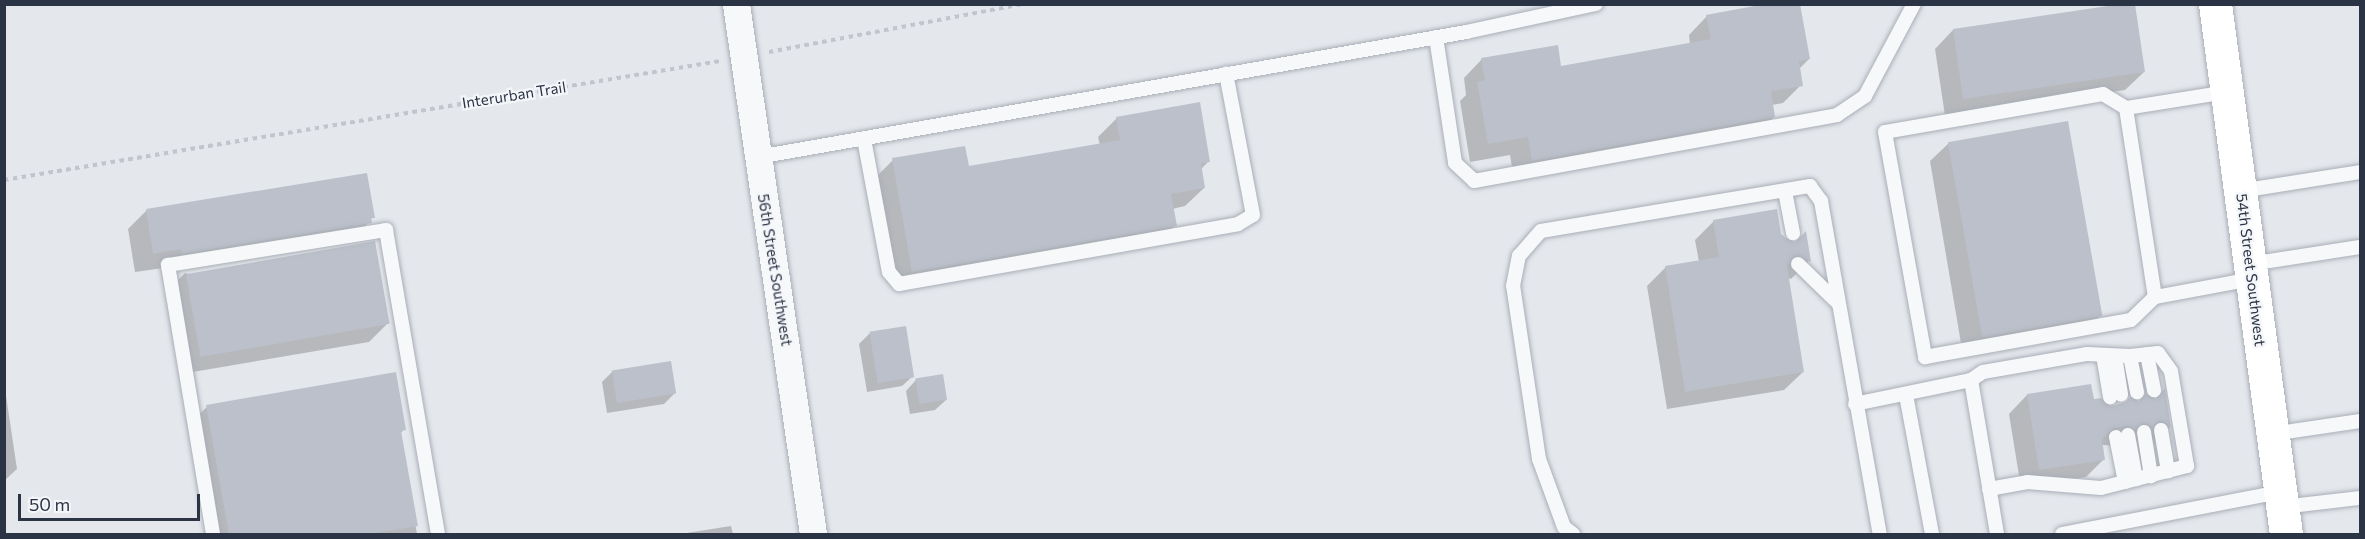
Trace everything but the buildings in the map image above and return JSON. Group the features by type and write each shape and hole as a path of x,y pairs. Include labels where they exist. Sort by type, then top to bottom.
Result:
{"main road":[{"name":"54th Street Southwest","path":"2215,4 2283,511"}],"street":[{"name":"56th Street Southwest","path":"736,4 813,534"}],"lane":[{"path":"758,157 1436,37 1596,4"},
{"path":"1436,37 1455,163 1474,181 1837,115 1864,96 1914,4"},
{"path":"864,139 889,272 899,284 1238,224 1253,215 1226,75"},
{"path":"2227,92 2126,108 2103,94 1885,132 1925,357 2132,320 2155,297 2361,247"},
{"path":"2126,108 2155,297"},
{"path":"2240,191 2361,172"},
{"path":"1573,534 1564,527 1539,459 1513,286 1519,256 1541,231 1810,186 1821,201 1855,404 1880,534"},
{"path":"1785,190 1793,233"},
{"path":"213,534 168,265 386,230 438,534"},
{"path":"1798,264 1838,303"},
{"path":"1855,404 1971,380 1983,372 2087,354 2130,356 2158,353 2171,371 2187,466 2101,488 2027,482 1989,489"},
{"path":"2147,354 2154,390"},
{"path":"2109,355 2116,396"},
{"path":"2130,356 2137,392"},
{"path":"1971,380 1997,534"},
{"path":"1906,395 1932,534"},
{"path":"2272,434 2361,421"},
{"path":"2161,429 2168,471"},
{"path":"2144,432 2151,476"},
{"path":"2122,436 2130,481"},
{"path":"2062,534 2283,511 2361,498"}],"path":[{"name":"Interurban Trail","path":"4,180 744,57 1022,4"}]}
